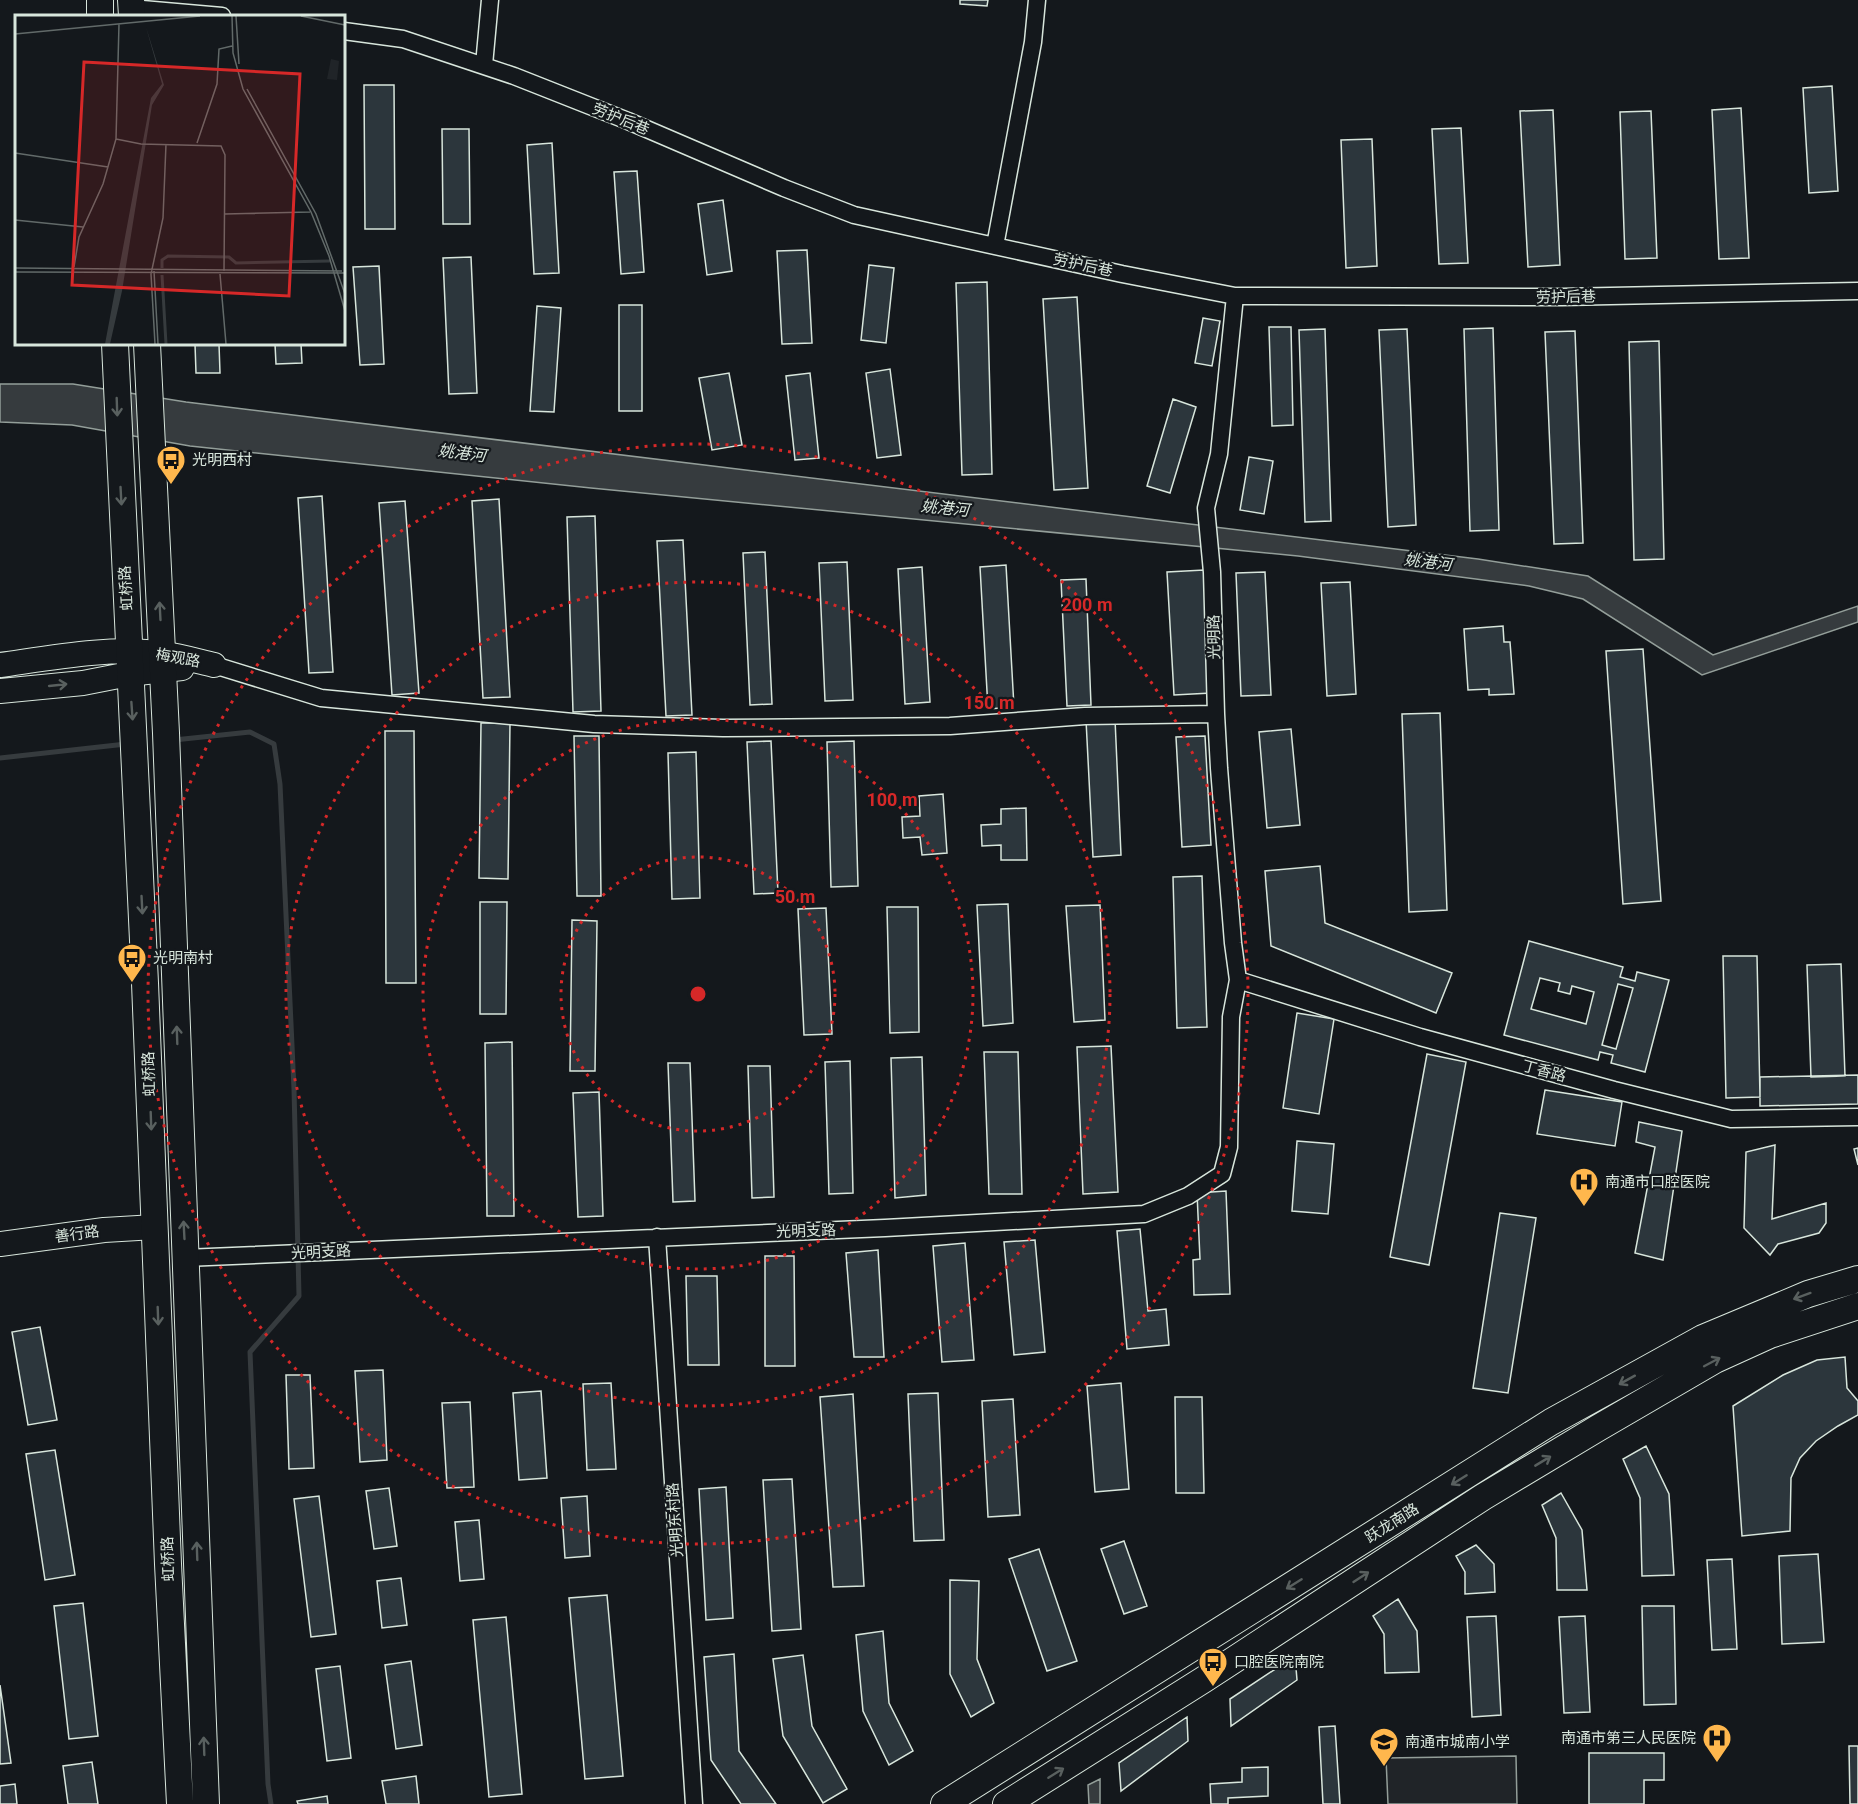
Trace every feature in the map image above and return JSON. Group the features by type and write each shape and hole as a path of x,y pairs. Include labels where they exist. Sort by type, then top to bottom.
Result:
{"main road":[{"path":"99,0 100,15"},
{"name":"虹桥路","path":"115,345 180,1804"},
{"name":"虹桥路","path":"147,345 163,662 206,1804"},
{"name":"跃龙南路","path":"944,1804 1551,1422 1703,1338 1808,1294 1858,1279"},
{"name":"跃龙南路","path":"1006,1804 1203,1680 1483,1497 1598,1428 1715,1360 1770,1335 1858,1306"}],"street":[{"path":"484,65 490,0"},
{"path":"995,246 1033,42 1037,0"},
{"path":"132,8 211,15"},
{"name":"劳护后巷","path":"345,31 403,39 484,65 628,121 784,188 854,215 1235,296 1562,297 1858,291"},
{"name":"光明路","path":"1235,296 1219,454 1206,508 1211,561 1216,714 1233,943 1238,980"},
{"name":"梅观路","path":"0,665 82,654 129,663 214,664"},
{"name":"梅观路","path":"0,691 83,683 129,663"},
{"path":"214,664 321,698 594,724 723,728 950,726 1085,716 1216,714"},
{"name":"光明支路","path":"185,1258 885,1228 1144,1214 1188,1196 1222,1174 1229,1147 1232,1017 1238,980"},
{"name":"丁香路","path":"1238,980 1420,1037 1731,1119 1858,1117"},
{"name":"善行路","path":"0,1244 104,1230 155,1227"},
{"name":"光明东村路","path":"657,1237 694,1804"}],"shaded area":[{"path":"1516,1756 1517,1804 1388,1804 1386,1758"}],"water":[{"name":"姚港河","path":"0,384 73,384 186,402 1478,559 1588,576 1713,655 1858,606 1858,622 1702,675 1583,599 1529,586 1298,556 591,488 190,446 72,425 0,422"},
{"path":"1100,1779 1100,1804 1089,1804 1088,1785"}],"building":[{"path":"960,0 988,0 987,6 960,4"},
{"path":"364,85 394,85 395,229 365,229"},
{"path":"1832,86 1838,191 1809,193 1803,88"},
{"path":"1741,108 1749,258 1719,259 1712,110"},
{"path":"1553,110 1560,265 1528,267 1520,111"},
{"path":"1651,111 1657,258 1625,259 1620,112"},
{"path":"1461,128 1468,263 1439,264 1432,129"},
{"path":"442,129 469,129 470,224 443,224"},
{"path":"1372,139 1377,266 1346,268 1341,140"},
{"path":"552,143 559,273 534,274 527,145"},
{"path":"637,171 644,272 621,274 614,172"},
{"path":"723,200 732,271 707,275 698,204"},
{"path":"807,250 812,343 782,344 777,251"},
{"path":"471,257 477,393 449,394 443,258"},
{"path":"869,265 894,268 886,343 861,340"},
{"path":"379,266 384,364 360,365 353,267"},
{"path":"987,282 992,474 962,475 956,283"},
{"path":"1077,297 1088,488 1054,490 1043,299"},
{"path":"619,305 642,305 642,411 619,411"},
{"path":"537,306 561,308 554,412 530,411"},
{"path":"1203,318 1220,321 1212,366 1195,363"},
{"path":"1269,327 1291,327 1293,425 1272,426"},
{"path":"1493,328 1499,530 1470,531 1464,329"},
{"path":"1325,329 1331,521 1305,522 1299,330"},
{"path":"1407,329 1416,525 1388,527 1379,330"},
{"path":"1575,331 1583,543 1554,544 1545,332"},
{"path":"1659,341 1664,559 1634,560 1629,342"},
{"path":"195,345 219,345 220,373 196,373"},
{"path":"275,345 301,345 302,363 276,364"},
{"path":"890,369 901,455 877,458 866,373"},
{"path":"729,373 742,445 712,450 699,378"},
{"path":"810,373 819,458 795,460 786,376"},
{"path":"1173,399 1196,407 1170,493 1147,486"},
{"path":"1249,457 1273,461 1264,514 1240,510"},
{"path":"322,496 333,672 309,673 298,498"},
{"path":"499,499 510,697 483,698 472,501"},
{"path":"405,501 419,693 392,695 379,503"},
{"path":"595,516 601,711 573,712 567,517"},
{"path":"683,540 692,715 666,716 657,541"},
{"path":"765,552 772,704 750,705 743,553"},
{"path":"847,562 853,700 825,701 819,563"},
{"path":"1006,565 1014,707 988,709 980,567"},
{"path":"922,567 930,702 905,704 898,569"},
{"path":"1204,570 1211,693 1174,695 1167,572"},
{"path":"1265,572 1271,695 1241,696 1236,573"},
{"path":"1086,579 1091,705 1067,706 1061,580"},
{"path":"1350,582 1356,694 1327,696 1321,583"},
{"path":"1503,626 1504,642 1510,642 1514,694 1489,695 1489,689 1468,690 1464,629"},
{"path":"1643,649 1661,901 1623,904 1606,651"},
{"path":"1440,713 1447,910 1409,912 1402,714"},
{"path":"1115,719 1121,855 1093,857 1086,720"},
{"path":"481,723 510,723 508,879 479,878"},
{"path":"1291,729 1300,825 1267,828 1259,732"},
{"path":"385,731 414,731 416,983 386,983"},
{"path":"574,736 599,736 601,896 577,896"},
{"path":"1205,736 1211,845 1182,847 1176,737"},
{"path":"771,741 778,893 754,894 747,742"},
{"path":"854,741 858,886 831,887 827,742"},
{"path":"696,752 700,898 672,899 668,753"},
{"path":"943,794 947,853 922,855 920,837 903,838 902,817 920,816 919,796"},
{"path":"1026,808 1027,860 1001,860 1001,845 982,846 981,825 1001,824 1001,809"},
{"path":"1320,866 1325,923 1452,973 1436,1013 1271,946 1265,871"},
{"path":"1202,876 1207,1027 1177,1028 1173,877"},
{"path":"480,902 507,902 506,1014 480,1014"},
{"path":"1008,904 1013,1023 983,1026 977,905"},
{"path":"1100,905 1105,1020 1074,1022 1066,906"},
{"path":"887,907 918,907 919,1032 890,1033"},
{"path":"826,908 832,1034 804,1035 798,909"},
{"path":"572,920 597,921 595,1071 570,1071"},
{"path":"1529,941 1623,967 1620,977 1635,981 1637,972 1669,980 1645,1072 1611,1063 1613,1055 1600,1052 1598,1060 1504,1035","holes":["1540,978 1560,983 1558,991 1570,994 1572,986 1594,992 1586,1024 1531,1009","1618,984 1633,988 1616,1049 1602,1045"]},
{"path":"1723,956 1757,956 1760,1097 1726,1098"},
{"path":"1841,964 1845,1076 1811,1077 1807,965"},
{"path":"1297,1013 1334,1019 1319,1114 1283,1108"},
{"path":"512,1042 514,1216 487,1216 485,1043"},
{"path":"1111,1046 1118,1192 1083,1194 1077,1047"},
{"path":"984,1052 1018,1052 1022,1194 989,1194"},
{"path":"1427,1054 1466,1062 1429,1265 1390,1257"},
{"path":"922,1057 926,1195 895,1198 891,1058"},
{"path":"850,1061 853,1193 829,1194 825,1062"},
{"path":"668,1063 690,1063 695,1201 673,1202"},
{"path":"748,1066 770,1066 774,1197 752,1198"},
{"path":"1858,1075 1858,1104 1760,1106 1760,1077"},
{"path":"1545,1090 1622,1102 1615,1146 1537,1134"},
{"path":"599,1092 603,1216 578,1217 573,1093"},
{"path":"1639,1122 1682,1131 1663,1260 1635,1253 1655,1147 1636,1142"},
{"path":"1297,1141 1334,1144 1328,1214 1292,1211"},
{"path":"1775,1145 1772,1219 1826,1203 1826,1223 1819,1233 1778,1244 1770,1255 1744,1228 1746,1152"},
{"path":"1858,1148 1858,1165 1854,1149"},
{"path":"1226,1191 1230,1294 1194,1295 1193,1260 1200,1259 1197,1193"},
{"path":"1500,1213 1536,1218 1508,1393 1473,1388"},
{"path":"1140,1229 1148,1311 1166,1309 1169,1345 1127,1349 1117,1231"},
{"path":"1035,1240 1045,1352 1014,1355 1004,1242"},
{"path":"965,1243 974,1360 942,1362 933,1246"},
{"path":"878,1250 884,1357 854,1357 846,1253"},
{"path":"765,1256 794,1256 795,1366 765,1366"},
{"path":"686,1276 717,1276 719,1365 688,1365"},
{"path":"40,1327 57,1420 28,1425 12,1332"},
{"path":"1845,1357 1847,1388 1858,1401 1858,1415 1816,1441 1800,1458 1791,1478 1790,1531 1742,1536 1733,1406 1783,1375 1817,1360"},
{"path":"383,1370 387,1460 360,1462 355,1371"},
{"path":"286,1375 310,1375 314,1468 289,1469"},
{"path":"611,1383 616,1469 587,1470 583,1384"},
{"path":"1121,1383 1129,1489 1095,1492 1087,1386"},
{"path":"541,1391 547,1478 519,1480 513,1393"},
{"path":"938,1393 944,1540 914,1541 908,1394"},
{"path":"853,1394 864,1586 833,1587 820,1397"},
{"path":"1175,1397 1202,1397 1204,1493 1176,1493"},
{"path":"1013,1399 1020,1515 988,1517 982,1401"},
{"path":"470,1402 474,1487 447,1488 442,1403"},
{"path":"1646,1446 1669,1494 1674,1575 1642,1576 1640,1498 1623,1459"},
{"path":"55,1450 75,1575 45,1580 26,1454"},
{"path":"792,1479 801,1629 772,1631 763,1480"},
{"path":"726,1487 733,1618 706,1620 699,1489"},
{"path":"389,1488 397,1546 374,1549 366,1491"},
{"path":"1561,1493 1582,1530 1587,1590 1557,1590 1556,1538 1542,1505"},
{"path":"319,1496 336,1634 311,1637 294,1499"},
{"path":"587,1496 590,1556 565,1558 561,1498"},
{"path":"479,1520 484,1579 460,1581 455,1522"},
{"path":"1124,1541 1147,1606 1124,1614 1101,1549"},
{"path":"1476,1545 1494,1564 1495,1592 1465,1594 1465,1572 1456,1556"},
{"path":"1039,1549 1077,1661 1047,1671 1009,1559"},
{"path":"1818,1554 1824,1642 1782,1644 1779,1556"},
{"path":"1732,1559 1737,1649 1712,1650 1707,1560"},
{"path":"401,1578 407,1625 382,1628 377,1581"},
{"path":"950,1580 979,1581 977,1659 994,1703 971,1717 950,1674"},
{"path":"607,1595 623,1776 585,1779 569,1598"},
{"path":"1398,1599 1417,1631 1419,1672 1385,1673 1384,1634 1373,1616"},
{"path":"83,1603 98,1736 69,1739 54,1606"},
{"path":"1642,1606 1674,1606 1676,1704 1644,1705"},
{"path":"1496,1616 1501,1715 1472,1717 1467,1617"},
{"path":"1585,1616 1590,1712 1564,1713 1559,1617"},
{"path":"506,1617 522,1794 489,1797 473,1620"},
{"path":"883,1631 889,1703 913,1751 889,1765 863,1711 856,1635"},
{"path":"734,1654 739,1751 776,1804 741,1804 711,1760 704,1657"},
{"path":"803,1655 812,1726 847,1789 823,1803 783,1736 773,1659"},
{"path":"1295,1656 1297,1680 1231,1726 1230,1699"},
{"path":"411,1661 422,1745 396,1749 385,1665"},
{"path":"340,1666 351,1758 327,1761 316,1669"},
{"path":"0,1685 11,1763 0,1764"},
{"path":"1187,1717 1188,1741 1121,1791 1119,1763"},
{"path":"1335,1726 1340,1804 1323,1804 1319,1727"},
{"path":"1849,1746 1858,1746 1858,1804 1850,1804"},
{"path":"1589,1753 1664,1753 1664,1780 1644,1780 1644,1804 1589,1804"},
{"path":"92,1762 98,1804 68,1804 63,1766"},
{"path":"1268,1767 1268,1796 1228,1798 1228,1804 1211,1804 1210,1784 1242,1782 1242,1768"},
{"path":"416,1776 419,1804 386,1804 382,1781"},
{"path":"15,1784 17,1804 0,1804 0,1786"},
{"path":"327,1796 328,1804 298,1804 297,1801"}],"waterway":[{"path":"174,740 250,732 274,744 280,784 294,1089 299,1296 250,1352 268,1784 271,1804"},
{"path":"0,758 126,744"}],"place":[{"name":"光明西村","path":"171,486"},
{"name":"光明南村","path":"132,984"},
{"name":"南通市口腔医院","path":"1584,1208"},
{"name":"口腔医院南院","path":"1213,1688"},
{"name":"南通市第三人民医院","path":"1717,1764"},
{"name":"南通市城南小学","path":"1384,1768"}]}
